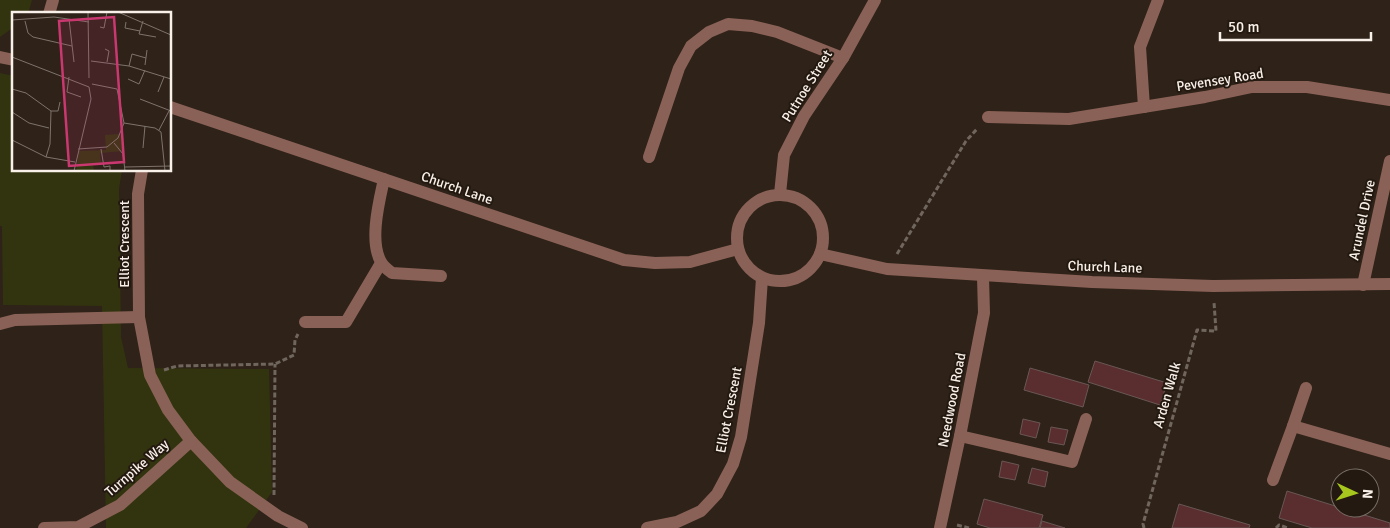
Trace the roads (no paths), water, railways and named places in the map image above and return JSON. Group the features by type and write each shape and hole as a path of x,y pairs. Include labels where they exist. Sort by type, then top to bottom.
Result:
{"street":[{"name":"Putnoe Street","path":"780,194 784,155 804,116 843,58 875,0"},
{"path":"1144,107 1140,47 1158,0"},
{"path":"649,157 680,68 691,46 709,32 728,24 752,26 777,32 843,58"},
{"name":"Pevensey Road","path":"988,117 1069,119 1205,97 1252,87 1307,87 1390,100"},
{"name":"Church Lane","path":"171,107 624,260 655,263 690,262 738,249"},
{"name":"Arundel Drive","path":"1363,285 1390,161"},
{"name":"Elliot Crescent","path":"142,171 138,194 139,318 150,375 168,410 191,441 230,482 278,516 302,528"},
{"path":"384,179 377,215 376,246 381,262 392,273 441,276"},
{"path":"780,194 799,198 815,211 823,232 820,254 810,270 788,281 762,278 746,266 738,249 738,225 755,202 780,194"},
{"name":"Church Lane","path":"820,254 887,269 1092,282 1213,286 1390,284"},
{"path":"305,322 346,322 381,262"},
{"name":"Needwood Road","path":"940,528 984,313 983,276"},
{"name":"Elliot Crescent","path":"647,528 678,522 701,512 717,494 733,464 741,437 760,322 762,278"},
{"path":"0,324 15,320 139,318"},
{"path":"1273,480 1306,388"},
{"path":"960,436 1072,462 1086,419"},
{"path":"1293,426 1390,454"},
{"name":"Turnpike Way","path":"44,528 78,527 120,505 191,441"}]}
